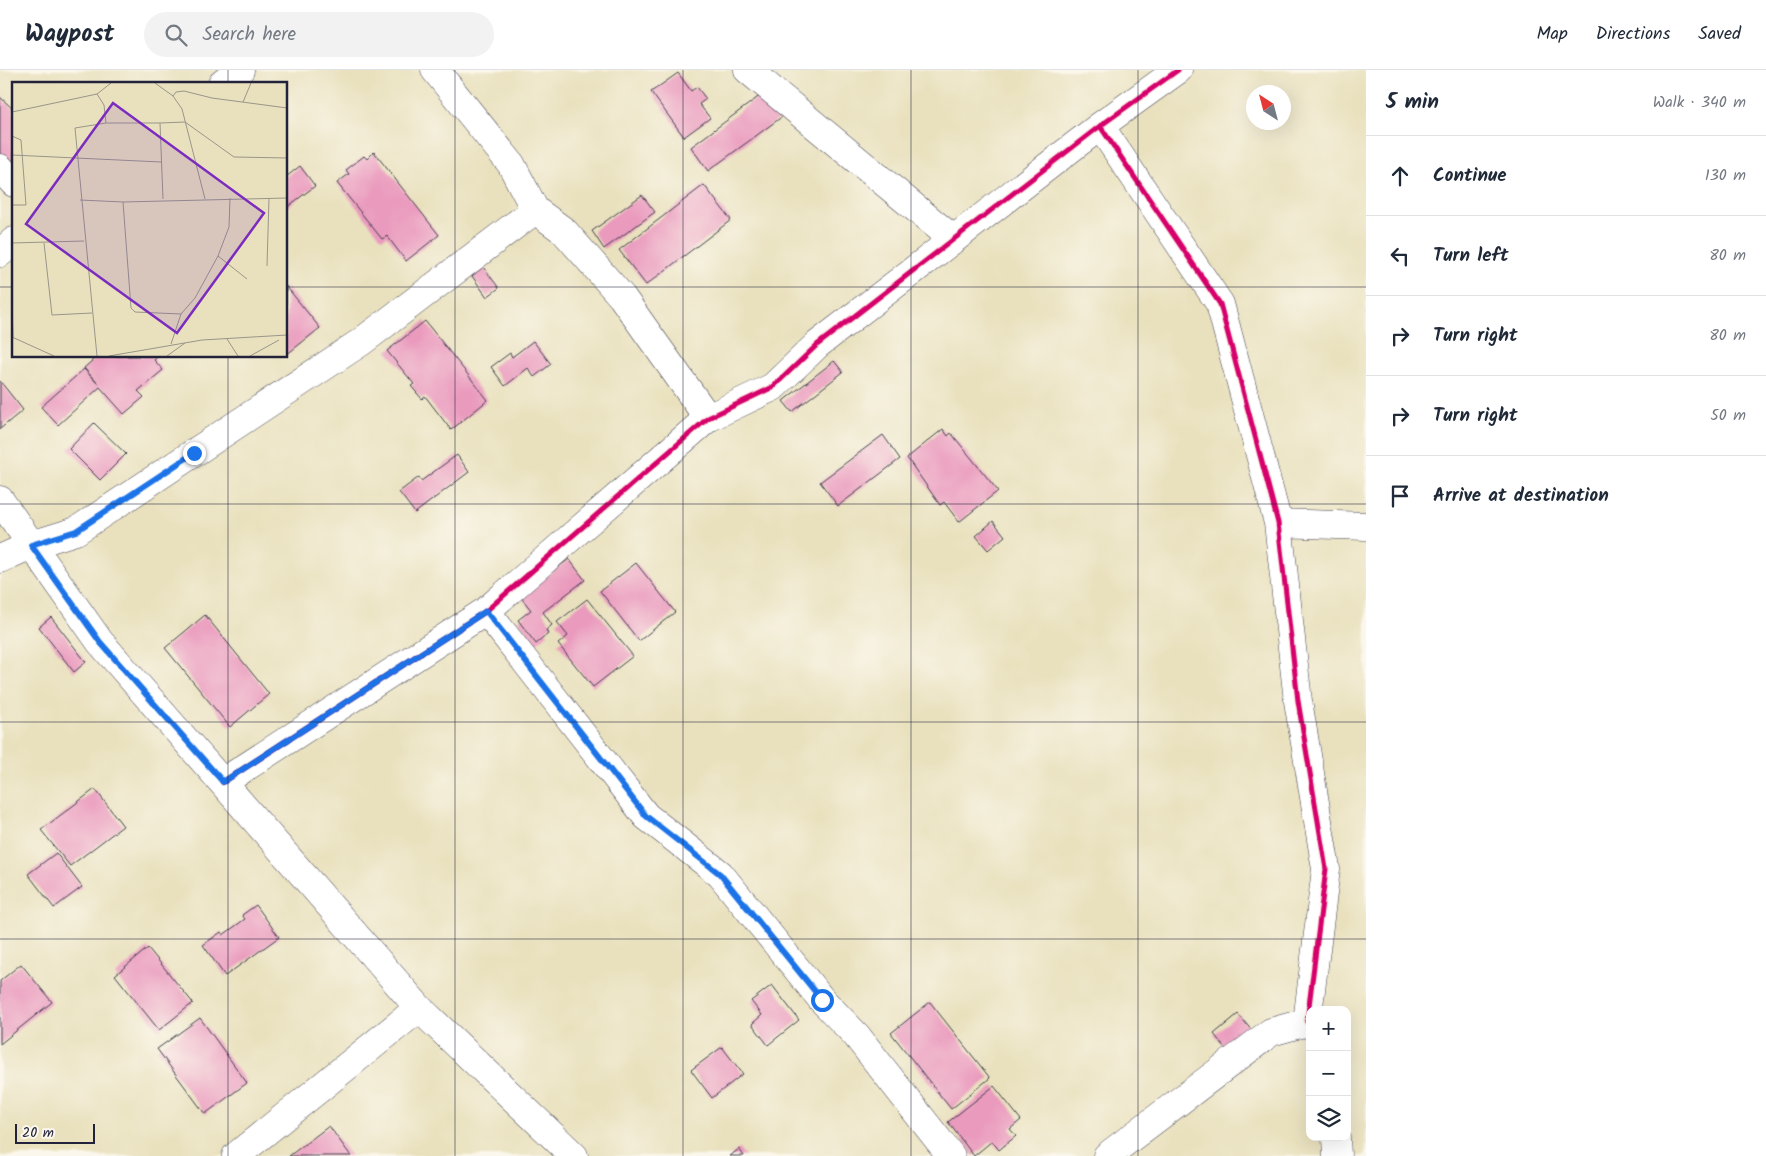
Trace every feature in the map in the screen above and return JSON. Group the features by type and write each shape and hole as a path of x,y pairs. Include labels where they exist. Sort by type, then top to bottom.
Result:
{"street":[{"path":"225,82 240,70"},
{"path":"435,70 510,164 536,210 564,231 622,297 708,418"},
{"path":"748,70 953,239"},
{"path":"223,782 486,611 708,418 773,387 817,345 1100,126 1178,70"},
{"path":"1100,126 1220,304 1278,523 1298,701 1326,869 1310,1006"},
{"path":"0,168 12,181"},
{"path":"0,559 31,545 76,531 361,342 536,210"},
{"path":"0,253 12,243"},
{"path":"0,500 100,642 419,1008 574,1156"},
{"path":"1278,523 1366,526"},
{"path":"486,611 646,816 720,874 822,1000 856,1035 951,1156"},
{"path":"236,1156 419,1008"},
{"path":"1107,1156 1271,1032 1306,1024"},
{"path":"1336,1141 1338,1156"}],"building":[{"path":"678,73 691,91 697,87 706,99 699,104 710,118 684,137 651,92"},
{"path":"765,92 783,116 708,171 691,147"},
{"path":"0,97 12,108 12,171 0,159"},
{"path":"374,152 439,235 406,261 387,236 382,239 337,183 349,174 346,170 364,156 367,159"},
{"path":"300,166 315,186 288,206 288,175"},
{"path":"704,185 731,220 646,285 619,250"},
{"path":"642,195 655,212 604,249 592,231"},
{"path":"483,267 499,288 487,297 472,276"},
{"path":"288,288 320,328 288,353"},
{"path":"425,321 488,400 451,430 425,396 422,399 411,386 414,384 387,351"},
{"path":"533,341 551,364 534,377 528,368 505,386 491,367 510,353 512,357"},
{"path":"91,358 156,358 154,360 163,370 138,391 144,397 124,414 100,387 58,425 41,407 84,369 99,385 84,368 93,360"},
{"path":"834,361 843,372 792,412 783,401"},
{"path":"0,381 23,410 0,429"},
{"path":"94,423 126,454 100,480 69,449"},
{"path":"943,429 948,436 951,433 998,491 959,522 944,502 940,505 907,458"},
{"path":"883,435 900,459 838,506 820,482"},
{"path":"457,455 469,472 415,513 399,492 419,477 421,481"},
{"path":"993,521 1005,536 988,550 976,536"},
{"path":"569,559 585,580 543,612 552,625 546,630 548,634 536,644 518,620 531,610 520,596"},
{"path":"636,563 675,612 639,641 600,591"},
{"path":"587,599 633,656 593,687 558,644 568,636 557,622"},
{"path":"205,615 269,694 230,727 165,648"},
{"path":"51,617 86,662 74,672 39,627"},
{"path":"95,789 123,826 70,866 41,830"},
{"path":"56,853 82,887 54,908 28,874"},
{"path":"256,905 279,937 225,976 203,945 221,932 223,935 245,919 242,915"},
{"path":"148,948 193,1003 159,1030 115,975"},
{"path":"21,964 52,1002 0,1044 0,981"},
{"path":"772,985 799,1020 768,1045 752,1024 762,1015 751,1001"},
{"path":"930,1002 990,1078 951,1109 891,1033"},
{"path":"1238,1014 1253,1032 1228,1052 1214,1034"},
{"path":"200,1018 247,1083 205,1114 157,1049"},
{"path":"722,1047 743,1074 712,1098 691,1070"},
{"path":"994,1086 1021,1120 1010,1129 1016,1136 999,1150 992,1141 974,1156 948,1122"},
{"path":"329,1126 351,1156 289,1156"},
{"path":"739,1149 744,1156 730,1156"}],"cycle path":[{"path":"223,782 486,611 708,418 773,387 817,345 1100,126 1178,70"},
{"path":"1100,126 1220,304 1278,523 1298,701 1326,869 1309,1006"}],"route":[{"path":"194,453 76,531 31,545 100,642 223,782 486,611 646,816 720,874 822,1000"}]}
